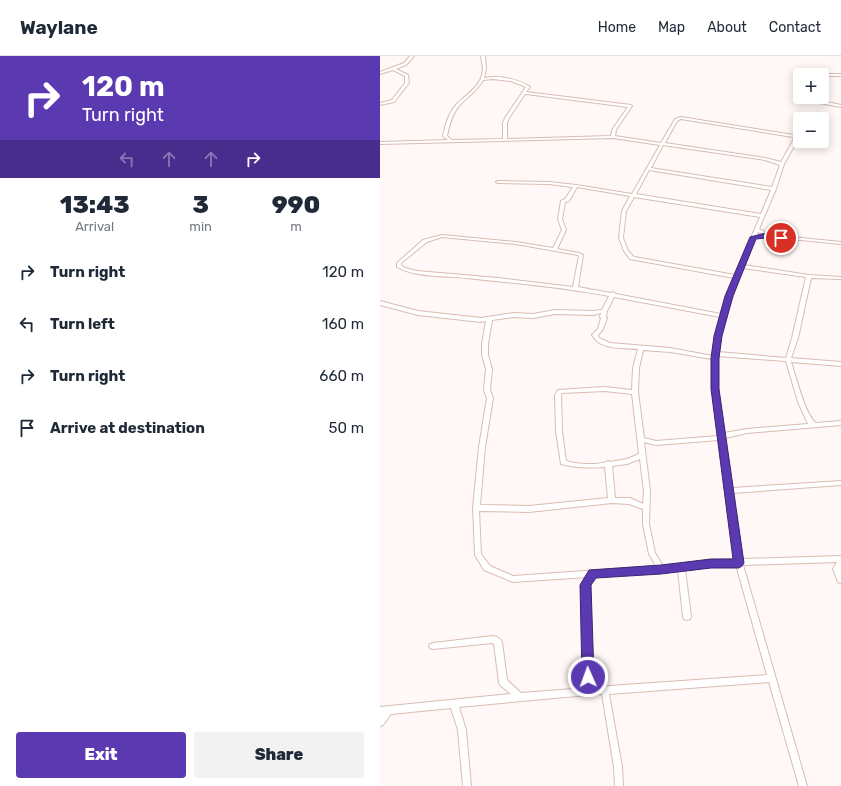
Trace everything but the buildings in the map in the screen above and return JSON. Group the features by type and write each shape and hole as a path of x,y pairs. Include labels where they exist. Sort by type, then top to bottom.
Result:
{"street":[{"path":"380,73 394,69 408,62 412,56"},
{"path":"450,140 445,136 452,115 482,79 484,72 483,56"},
{"path":"380,104 393,101 406,86 407,76 394,69"},
{"path":"829,75 841,75"},
{"path":"482,79 489,78 519,82 528,87 526,93 507,118 505,123 505,138"},
{"path":"526,93 630,106 614,130 613,137"},
{"path":"827,104 841,106"},
{"path":"737,278 636,260 629,256 620,233 624,211 676,120 681,118 783,133 794,136 796,139 782,164 774,189 741,266 737,278 723,316 715,356 715,389 739,563 803,786"},
{"path":"380,143 505,138 613,137 770,160 782,164"},
{"path":"648,169 774,189"},
{"path":"498,182 549,183 576,186 762,216"},
{"path":"555,249 564,230 560,219 563,201 567,200 576,186"},
{"path":"757,230 766,235"},
{"path":"754,237 766,235 841,243"},
{"path":"575,289 581,255 576,252 448,236 435,237 425,241 399,263 399,266 406,270 613,294 723,316"},
{"path":"741,266 809,276 841,278"},
{"path":"809,276 795,338 788,360 801,402 810,424"},
{"path":"613,294 604,311 602,317 604,318 600,329 595,335 597,339 609,345 670,350 715,356 841,364"},
{"path":"380,303 418,313 489,320 514,316 533,316 555,312 593,314 604,311"},
{"path":"489,320 485,344 485,355 489,370 487,390 490,398 482,447 476,508 478,555 487,568 513,579 661,570 711,563 824,559 841,560 837,569"},
{"path":"642,348 636,368 635,392 647,491 645,507 646,524 652,554 661,570"},
{"path":"635,392 605,389 564,390 558,393 559,431 562,462 567,464 589,465 631,461 643,455"},
{"path":"640,439 650,442 722,437 741,431 810,424 841,423"},
{"path":"642,448 650,442"},
{"path":"631,461 644,466"},
{"path":"608,463 612,500"},
{"path":"729,491 841,483"},
{"path":"476,508 529,509 612,500 630,501 645,507"},
{"path":"824,559 837,569 841,580"},
{"path":"681,567 687,617"},
{"path":"592,692 588,677 586,585 593,574"},
{"path":"433,646 493,639 496,640 498,642 503,682 520,698"},
{"path":"380,722 384,711 520,698 772,678"},
{"path":"604,691 618,767 619,786"},
{"path":"454,705 462,730 467,786"}],"route":[{"path":"588,677 586,585 587,581 593,574 661,570 711,563 739,563 715,389 715,358 718,336 729,296 754,237 766,235 781,238"}]}
